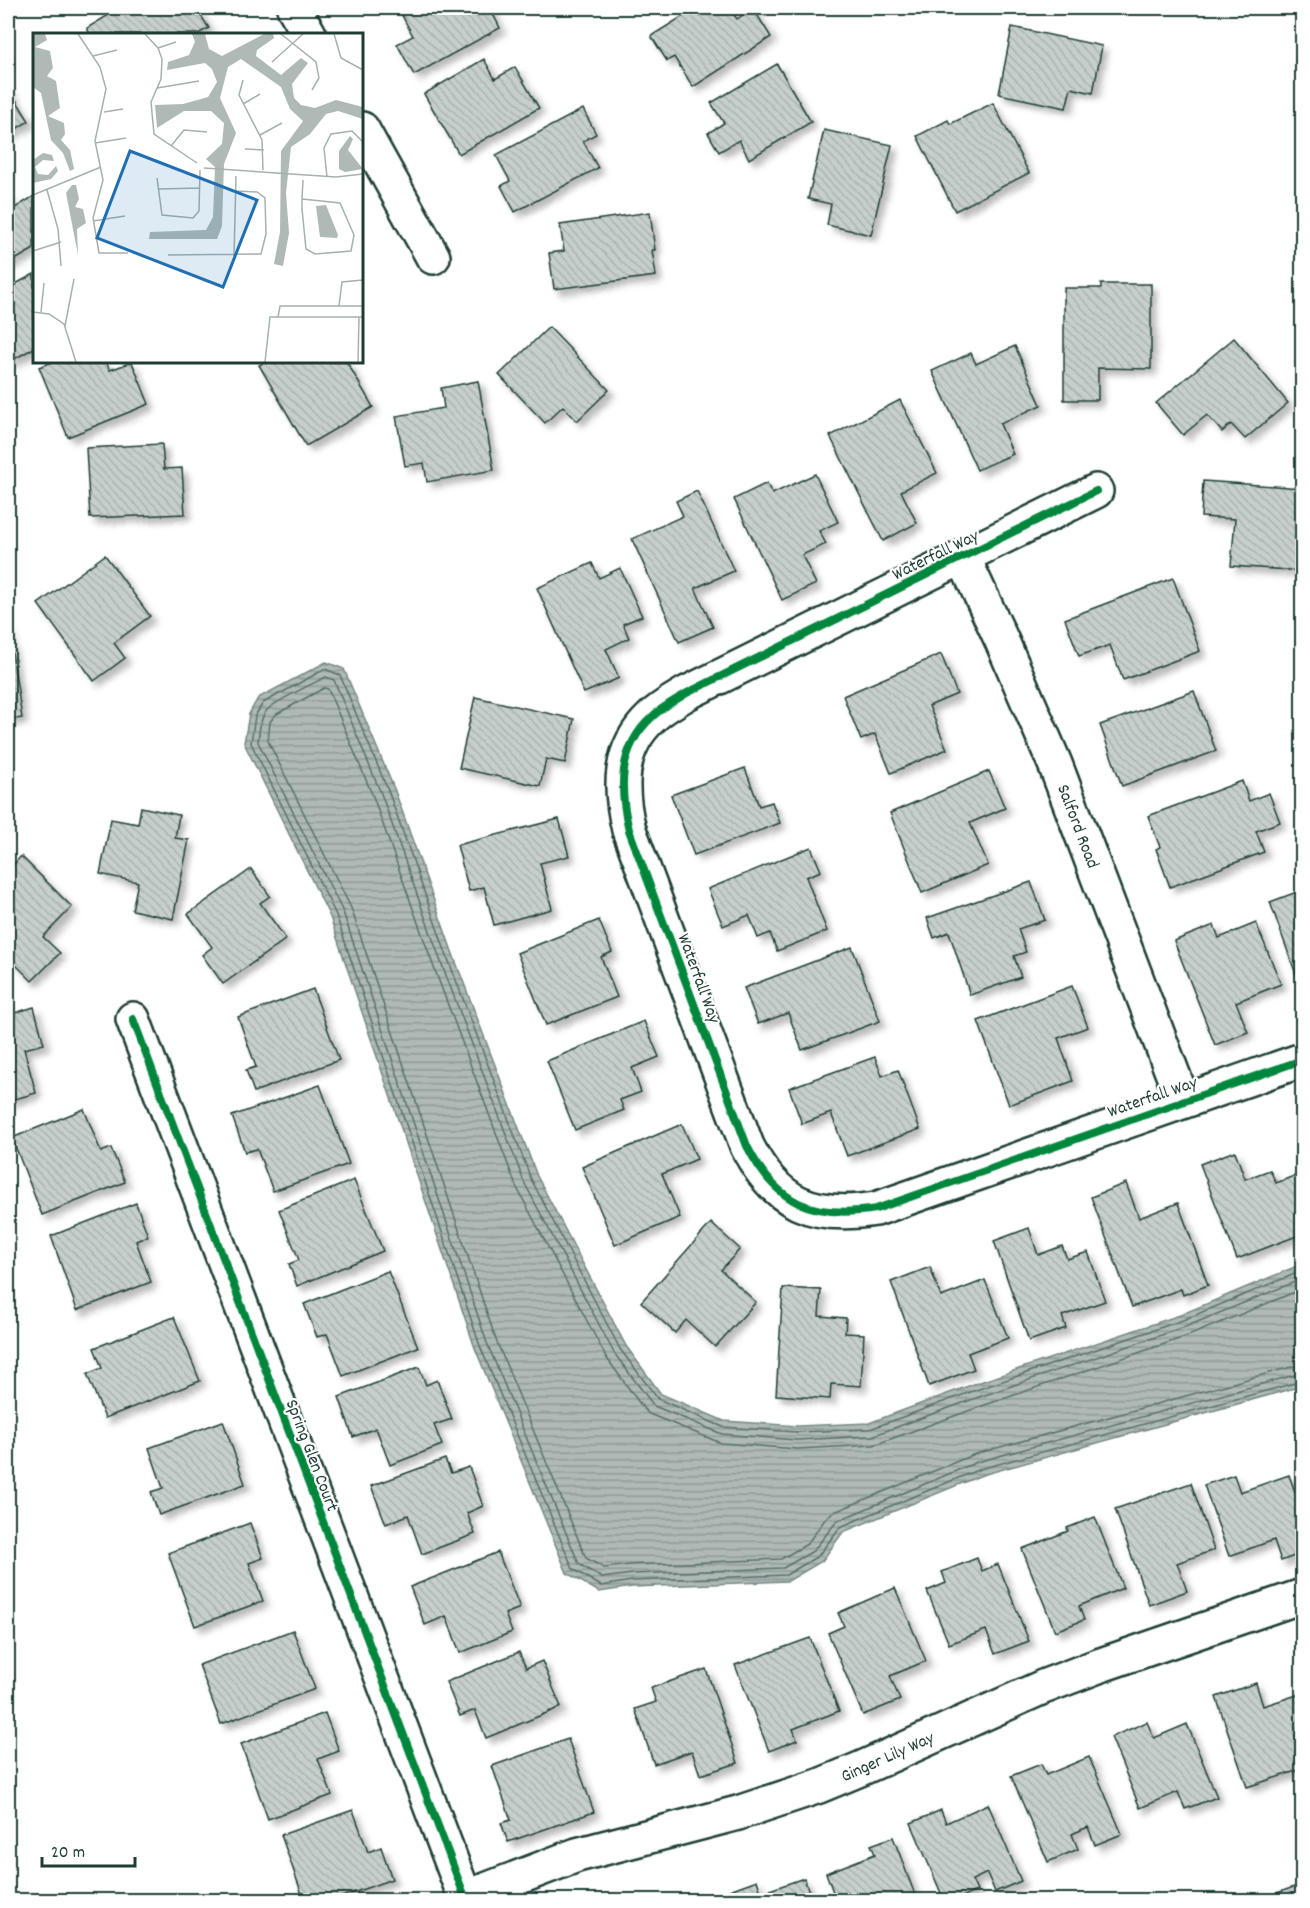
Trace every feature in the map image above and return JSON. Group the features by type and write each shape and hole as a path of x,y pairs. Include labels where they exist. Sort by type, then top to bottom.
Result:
{"street":[{"path":"294,8 308,33"},
{"path":"363,131 433,257"},
{"name":"Waterfall Way","path":"1096,491 687,693 667,705 652,717 636,736 627,756 622,778 623,804 629,830 747,1146 758,1169 792,1200 829,1212 876,1209 1302,1060"},
{"name":"Salford Road","path":"963,557 1054,764 1183,1101"},
{"name":"Spring Glen Court","path":"133,1019 465,1899"},
{"name":"Ginger Lily Way","path":"465,1899 577,1855 738,1813 819,1786 1065,1678 1302,1596"}],"water":[{"path":"326,662 344,669 395,791 454,957 537,1176 626,1346 661,1394 724,1421 798,1426 869,1423 974,1384 1180,1315 1302,1264 1302,1386 982,1475 843,1532 822,1561 788,1581 632,1587 599,1592 567,1573 475,1348 330,917 244,743 249,714 258,698"}],"building":[{"path":"120,8 196,8 209,28 200,33 90,33 87,28"},
{"path":"404,8 490,8 500,28 414,75 397,44 413,36 399,10"},
{"path":"696,8 729,8 737,19 753,8 771,37 693,87 674,57 667,61 651,36"},
{"path":"1012,27 1102,46 1093,93 1071,88 1066,108 999,94"},
{"path":"484,59 495,79 515,67 539,108 459,154 424,94"},
{"path":"777,64 811,122 749,159 739,140 719,152 708,133 724,123 711,103"},
{"path":"8,87 29,121 8,134"},
{"path":"993,103 1029,173 955,211 917,136 948,120 950,124"},
{"path":"583,109 596,134 583,141 598,168 515,212 501,186 510,181 496,155"},
{"path":"824,130 892,145 871,235 827,225 831,204 808,199"},
{"path":"8,195 15,208 33,197 33,250 8,264"},
{"path":"650,212 656,276 554,289 549,253 564,251 560,225"},
{"path":"33,275 33,349 9,362 8,288"},
{"path":"1101,284 1151,284 1151,369 1098,368 1098,400 1064,400 1064,288 1101,288"},
{"path":"549,327 609,390 577,421 563,406 545,423 499,375"},
{"path":"1234,338 1288,403 1245,439 1231,424 1222,432 1207,415 1183,435 1156,403"},
{"path":"1015,346 1041,405 1000,424 1013,454 977,470 932,371 971,353 976,364"},
{"path":"49,363 106,363 110,370 132,363 149,404 68,437 39,367"},
{"path":"263,363 348,363 373,407 306,446 259,365"},
{"path":"478,381 494,470 427,482 424,463 405,466 396,416 444,408 441,388"},
{"path":"900,400 937,473 901,491 917,523 883,541 830,436"},
{"path":"162,444 164,469 182,468 185,514 90,518 86,448"},
{"path":"815,474 838,522 819,531 826,544 802,555 816,584 782,600 734,499 767,483 772,494"},
{"path":"1203,481 1302,488 1302,571 1231,566 1235,519 1201,517"},
{"path":"697,491 734,571 695,588 713,627 679,642 632,539 683,516 676,501"},
{"path":"105,555 150,616 114,643 125,658 94,681 38,604"},
{"path":"592,563 599,578 620,568 642,616 623,624 629,638 606,649 619,678 584,693 537,588"},
{"path":"1173,578 1200,651 1123,680 1110,645 1079,656 1065,619"},
{"path":"8,625 22,718 8,720"},
{"path":"941,654 957,694 929,706 947,749 891,773 875,734 861,740 843,696"},
{"path":"1194,691 1216,751 1122,786 1100,725"},
{"path":"475,697 574,719 565,763 546,759 540,786 459,768"},
{"path":"745,768 759,806 772,802 780,823 694,855 671,795"},
{"path":"989,771 1005,808 970,823 988,865 922,893 890,813"},
{"path":"1242,781 1249,801 1269,793 1280,822 1256,831 1264,852 1170,887 1156,849 1160,847 1148,816"},
{"path":"141,807 179,815 175,838 189,840 173,919 132,910 138,882 100,874 111,819 138,824"},
{"path":"559,819 569,856 540,863 552,909 494,925 484,887 469,891 457,845"},
{"path":"811,847 821,871 806,877 827,931 777,951 770,933 758,938 749,915 723,926 708,889"},
{"path":"21,856 72,907 43,937 60,953 32,981 8,957 8,897 10,894 8,871"},
{"path":"251,869 270,896 260,903 286,939 223,984 202,955 212,947 188,914"},
{"path":"1031,882 1045,920 1018,929 1026,952 1014,956 1021,977 970,995 949,932 934,938 927,918"},
{"path":"1302,890 1302,991 1270,902"},
{"path":"599,920 612,952 601,957 617,997 546,1025 517,953"},
{"path":"1256,923 1281,984 1236,1002 1248,1032 1215,1045 1174,941 1214,925 1219,938"},
{"path":"852,947 880,1021 802,1050 788,1013 758,1024 744,988"},
{"path":"1072,986 1088,1027 1058,1038 1073,1081 1009,1105 978,1021"},
{"path":"313,989 339,1060 254,1092 246,1070 256,1067 238,1017"},
{"path":"34,1007 44,1044 24,1049 36,1093 8,1101 8,1015"},
{"path":"644,1021 659,1057 632,1068 641,1092 620,1100 624,1110 575,1130 547,1061"},
{"path":"875,1057 882,1076 898,1070 920,1129 847,1156 831,1113 802,1124 789,1088"},
{"path":"320,1085 349,1164 273,1191 257,1149 245,1152 232,1116"},
{"path":"84,1109 101,1152 111,1148 125,1182 42,1215 12,1138"},
{"path":"682,1124 697,1159 662,1174 680,1217 615,1245 582,1167"},
{"path":"1235,1151 1245,1179 1270,1170 1276,1183 1294,1176 1302,1197 1302,1234 1237,1259 1200,1164"},
{"path":"354,1180 383,1251 297,1286 289,1264 299,1260 279,1210"},
{"path":"1126,1183 1139,1218 1178,1203 1208,1285 1183,1295 1181,1289 1132,1307 1091,1197"},
{"path":"136,1203 148,1236 136,1241 151,1282 77,1310 51,1236"},
{"path":"711,1223 740,1249 721,1270 756,1302 715,1347 686,1320 675,1333 641,1302"},
{"path":"1029,1228 1038,1255 1062,1246 1067,1259 1088,1252 1105,1301 1062,1316 1066,1328 1029,1341 994,1241"},
{"path":"930,1267 941,1297 985,1280 1008,1338 968,1353 974,1369 929,1386 891,1282"},
{"path":"388,1271 418,1347 343,1376 327,1334 317,1337 304,1304"},
{"path":"783,1288 821,1290 819,1316 846,1318 845,1333 864,1334 861,1386 831,1384 830,1399 776,1395"},
{"path":"174,1317 200,1381 105,1418 87,1374 102,1368 94,1348"},
{"path":"419,1367 426,1385 437,1380 452,1419 434,1425 442,1445 390,1465 376,1428 353,1437 339,1397"},
{"path":"223,1421 245,1484 159,1515 151,1492 163,1488 149,1448"},
{"path":"445,1459 451,1473 469,1467 483,1506 467,1513 475,1534 422,1554 408,1515 386,1524 371,1486"},
{"path":"1234,1475 1240,1492 1289,1475 1302,1512 1302,1553 1281,1561 1274,1540 1229,1556 1204,1485"},
{"path":"1191,1483 1214,1550 1177,1563 1187,1591 1149,1605 1115,1509"},
{"path":"1095,1517 1123,1588 1079,1606 1084,1620 1055,1631 1022,1549 1068,1531 1067,1528"},
{"path":"250,1523 263,1558 249,1563 263,1601 195,1626 168,1553"},
{"path":"498,1552 520,1608 505,1614 512,1632 460,1653 446,1616 425,1625 410,1587"},
{"path":"977,1558 982,1571 998,1564 1029,1641 995,1654 986,1630 949,1644 927,1591 946,1583 942,1572"},
{"path":"895,1588 926,1661 890,1676 900,1700 863,1715 828,1633 844,1626 838,1613"},
{"path":"293,1630 315,1689 221,1724 199,1665"},
{"path":"810,1638 839,1711 793,1729 797,1740 769,1751 735,1665"},
{"path":"519,1652 526,1668 542,1661 561,1707 486,1738 475,1710 460,1716 446,1682"},
{"path":"706,1669 738,1763 700,1775 692,1751 654,1764 635,1709 656,1702 651,1688"},
{"path":"1256,1683 1263,1706 1300,1694 1302,1751 1296,1753 1302,1769 1247,1787 1216,1697"},
{"path":"325,1713 339,1751 318,1759 332,1795 268,1819 241,1744"},
{"path":"1147,1722 1154,1738 1187,1724 1217,1797 1185,1809 1178,1792 1140,1808 1111,1737"},
{"path":"568,1739 594,1812 508,1842 501,1823 511,1820 492,1766"},
{"path":"1089,1757 1122,1834 1095,1845 1088,1827 1072,1834 1078,1849 1048,1862 1011,1776 1041,1764 1046,1775"},
{"path":"988,1804 1021,1881 995,1892 987,1873 972,1880 977,1891 955,1900 944,1900 911,1823 941,1810 946,1823"},
{"path":"353,1810 368,1852 381,1847 392,1879 333,1900 304,1900 281,1835"},
{"path":"893,1837 917,1900 836,1900 826,1873 875,1854 871,1845"},
{"path":"804,1878 812,1900 727,1900 724,1892 757,1880 761,1893"},
{"path":"1302,1884 1302,1900 1264,1900 1263,1898"}],"cycle path":[{"path":"1096,491 687,693 660,710 641,729 627,756 623,784 629,830 747,1146 758,1166 771,1182 784,1194 815,1209 833,1212 876,1209 1302,1060"},
{"path":"133,1019 466,1900"}]}
